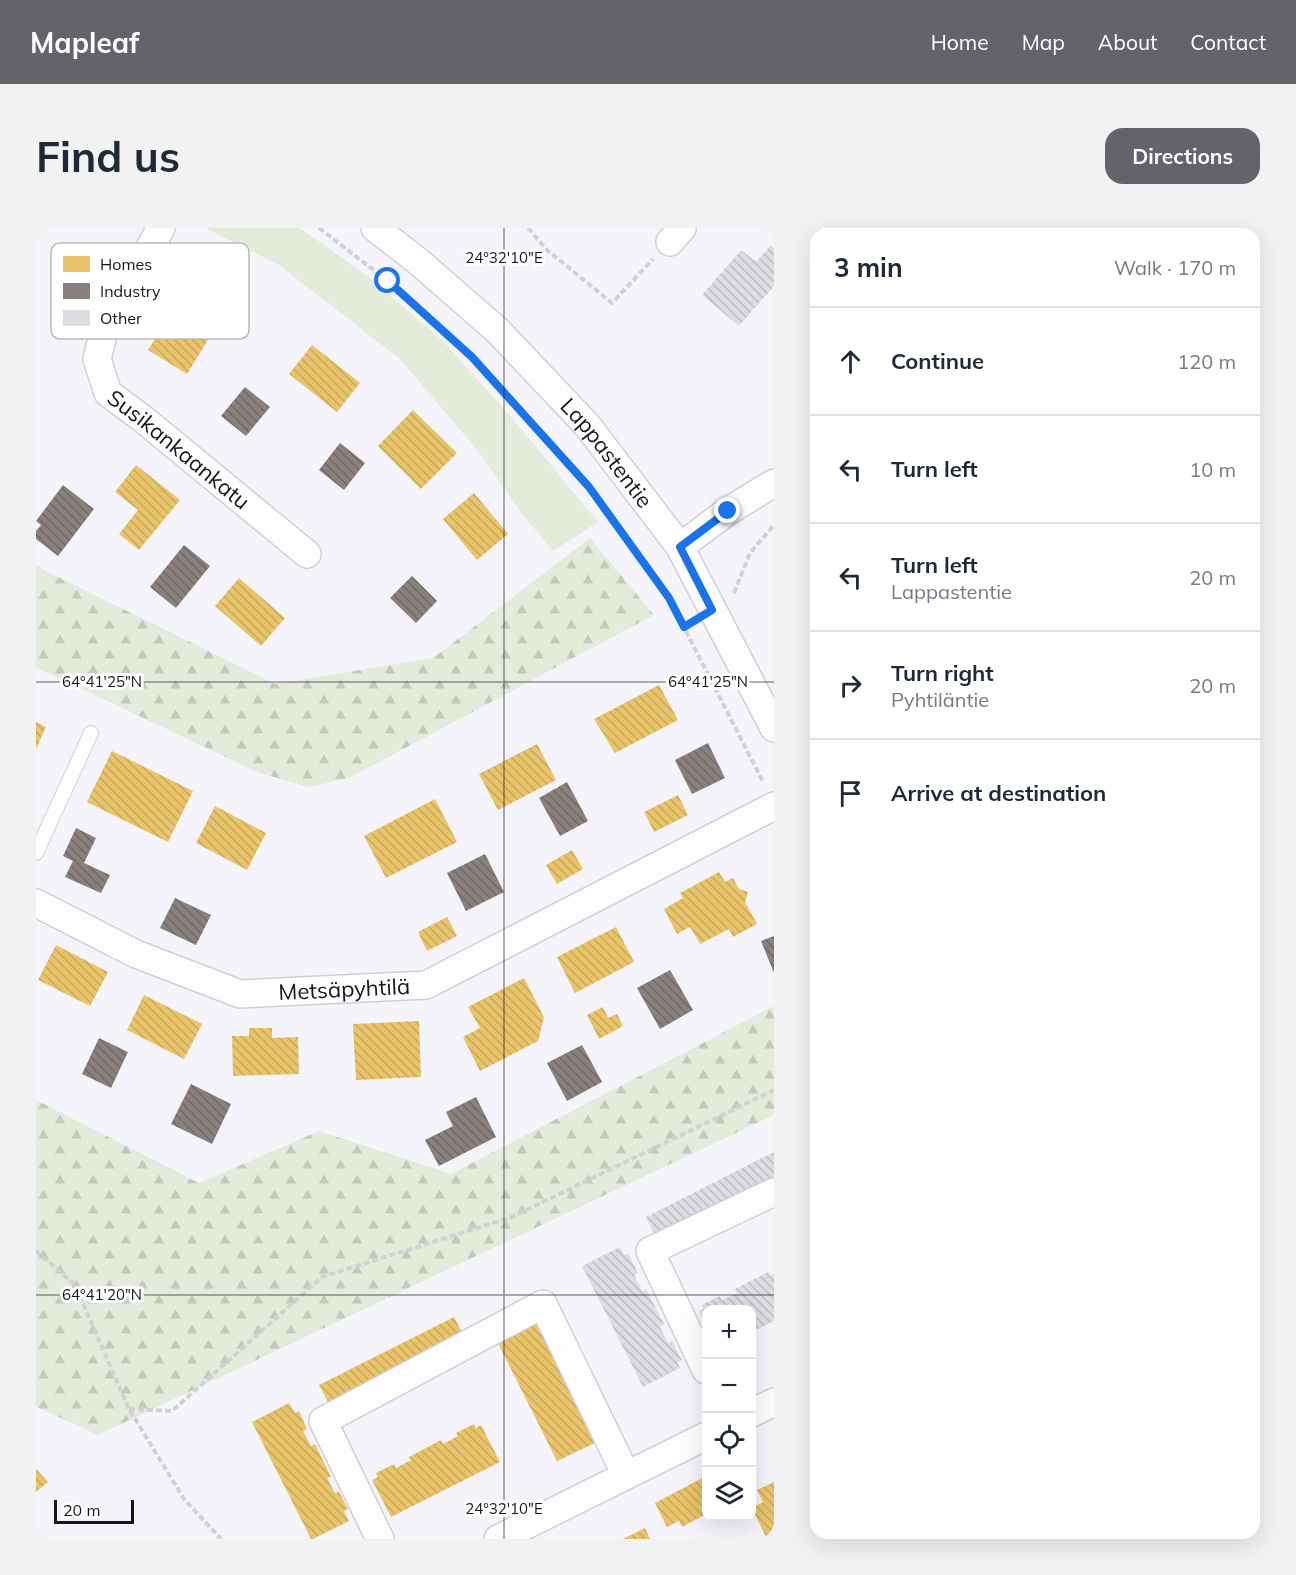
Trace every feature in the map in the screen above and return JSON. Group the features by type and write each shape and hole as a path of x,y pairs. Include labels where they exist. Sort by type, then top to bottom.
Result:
{"street":[{"name":"Susikankaankatu","path":"152,243 161,228"},
{"name":"Lappastentie","path":"375,228 419,262 498,331 586,425 680,547 774,728"},
{"name":"Susikankaankatu","path":"102,339 97,359 108,393 143,419 307,554"},
{"path":"680,547 728,511 774,483"},
{"name":"Metsäpyhtilä","path":"36,903 136,954 240,994 426,985 769,795"},
{"path":"702,1362 650,1251 774,1192"},
{"path":"380,1539 322,1420 543,1304 626,1475"},
{"path":"756,1411 774,1402"},
{"path":"498,1539 702,1438"}],"lane":[{"path":"36,853 91,733"}],"path":[{"path":"319,228 388,281 472,357 589,487 669,598 769,795"},
{"path":"528,228 547,250 612,303 676,235"},
{"path":"712,610 734,594 750,553 774,525"},
{"path":"129,1409 172,1411 322,1277 513,1217 774,1089"},
{"path":"36,1251 75,1285 129,1409 184,1499 221,1539"}],"green space":[{"path":"205,228 300,228 369,277 444,342 512,418 598,522 553,551 522,514 478,451 400,359 279,265 249,250 249,243 235,243"},
{"path":"590,538 654,615 349,778 308,787 257,772 36,667 36,566 275,684 433,658"},
{"path":"774,1006 774,1115 98,1435 36,1407 36,1100 199,1183 319,1131 451,1174"}],"building: Homes":[{"path":"155,339 209,339 187,374 148,350"},
{"path":"312,345 360,383 337,412 289,374"},
{"path":"413,410 457,453 421,489 378,446"},
{"path":"136,465 180,500 139,550 119,534 138,510 115,492"},
{"path":"474,493 508,534 477,560 443,519"},
{"path":"239,578 285,618 261,646 215,606"},
{"path":"659,685 678,720 615,753 594,719"},
{"path":"36,722 46,727 36,749"},
{"path":"537,744 556,780 498,810 479,774"},
{"path":"112,751 193,791 168,842 87,802"},
{"path":"678,795 688,815 654,832 644,812"},
{"path":"435,799 457,842 386,878 364,836"},
{"path":"215,806 266,833 247,870 196,843"},
{"path":"572,850 583,869 557,884 546,865"},
{"path":"719,872 725,882 733,878 739,889 748,892 745,902 757,924 733,937 729,929 700,944 690,927 677,934 664,909 683,898 680,893"},
{"path":"447,917 457,936 427,951 418,932"},
{"path":"616,927 634,962 575,993 557,957"},
{"path":"56,945 108,972 90,1006 38,980"},
{"path":"524,978 544,1017 538,1041 480,1071 463,1037 480,1028 468,1007"},
{"path":"144,995 202,1024 184,1059 127,1030"},
{"path":"603,1007 608,1018 617,1014 623,1026 599,1039 587,1015"},
{"path":"419,1021 421,1077 356,1080 353,1024"},
{"path":"249,1028 272,1028 272,1038 298,1037 299,1074 233,1076 232,1036 249,1036"},
{"path":"454,1317 465,1338 330,1406 319,1385"},
{"path":"536,1324 553,1350 550,1352 557,1367 561,1365 577,1398 573,1400 581,1415 585,1413 594,1431 590,1432 595,1443 557,1461 498,1343"},
{"path":"289,1403 295,1413 299,1411 307,1429 303,1431 311,1446 315,1444 331,1477 327,1478 335,1493 339,1492 348,1509 344,1511 349,1521 313,1539 252,1422"},
{"path":"474,1424 476,1428 481,1425 500,1462 391,1517 372,1480 378,1477 376,1473 394,1464 396,1468 411,1460 409,1457 441,1440 443,1444 458,1436 456,1433"},
{"path":"36,1469 48,1482 36,1492"},
{"path":"702,1478 702,1516 682,1527 679,1521 667,1527 655,1503"},
{"path":"774,1482 774,1539 767,1539 756,1516 756,1506 763,1502 757,1490"},
{"path":"645,1528 650,1539 623,1539"}],"building: Industry":[{"path":"245,387 270,407 246,436 221,416"},
{"path":"340,443 365,463 344,490 319,470"},
{"path":"63,485 94,509 58,556 36,539 36,531 41,525 36,521"},
{"path":"184,545 210,566 176,608 150,587"},
{"path":"412,576 437,601 416,623 390,598"},
{"path":"708,743 725,778 692,794 675,760"},
{"path":"567,782 588,821 560,836 539,798"},
{"path":"76,828 96,838 84,863 110,875 101,893 65,877 73,861 63,856"},
{"path":"485,854 504,892 466,911 447,873"},
{"path":"175,898 211,915 196,945 160,928"},
{"path":"774,936 774,973 761,941"},
{"path":"670,970 693,1010 660,1029 637,988"},
{"path":"99,1038 128,1052 111,1088 82,1074"},
{"path":"582,1045 602,1082 567,1101 547,1063"},
{"path":"191,1084 231,1104 212,1144 171,1124"},
{"path":"476,1097 496,1137 439,1166 425,1140 453,1126 446,1112"}],"building: Other":[{"path":"771,245 774,248 774,286 739,326 702,295 741,250 756,262"},
{"path":"774,1152 774,1179 656,1238 646,1217"},
{"path":"620,1247 624,1255 628,1254 638,1273 634,1275 642,1291 646,1289 664,1324 660,1327 668,1343 672,1341 682,1360 677,1362 680,1368 643,1387 582,1266"},
{"path":"768,1272 770,1276 774,1274 774,1321 756,1330 756,1305 702,1305 720,1296 722,1300 737,1293 735,1289"}],"route":[{"path":"388,281 472,357 589,487 669,598 684,627 712,610 680,547 728,511"}]}
